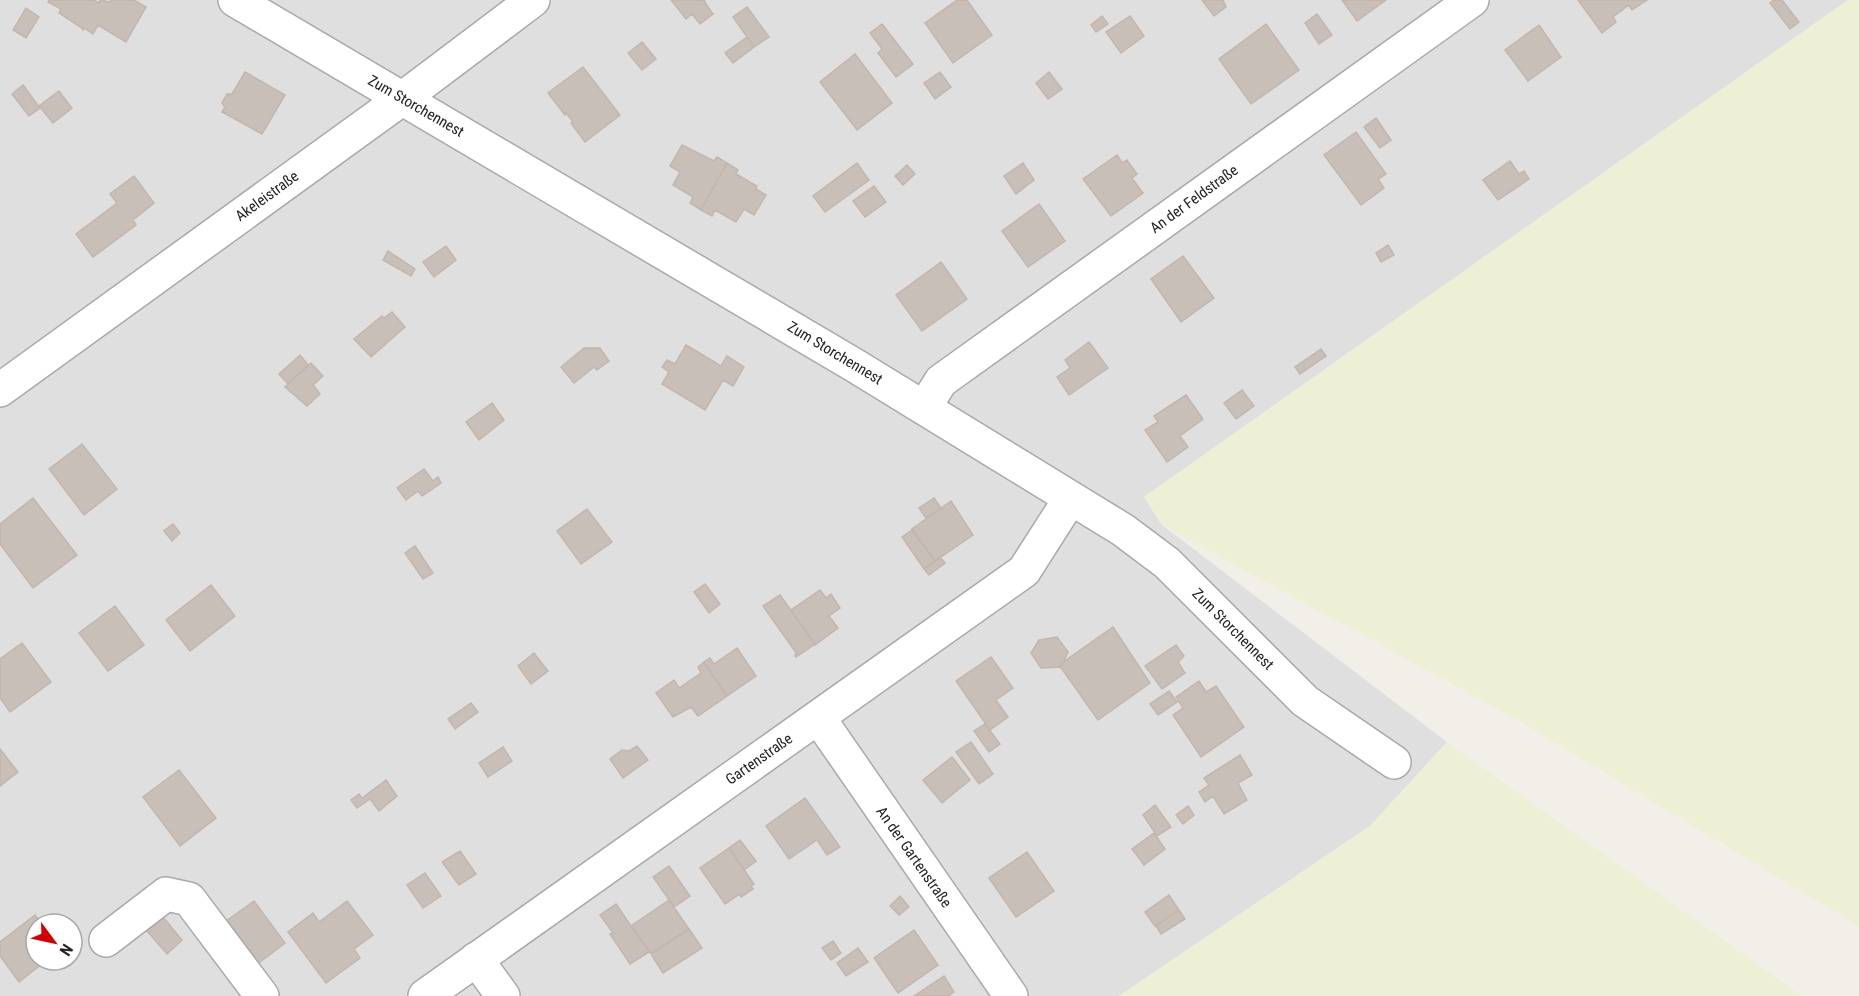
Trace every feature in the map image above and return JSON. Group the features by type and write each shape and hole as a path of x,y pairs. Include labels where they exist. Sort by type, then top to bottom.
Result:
{"street":[{"name":"Zum Storchennest","path":"235,0 855,364 1123,530 1167,563 1305,701 1394,762"},
{"name":"Akeleistraße","path":"0,390 403,98 533,0"},
{"name":"An der Feldstraße","path":"924,408 941,381 1472,0"},
{"name":"Gartenstraße","path":"425,996 1024,571 1070,498"},
{"name":"An der Gartenstraße","path":"818,717 1011,996"},
{"path":"106,940 166,894 189,900 262,996"},
{"path":"476,959 503,996"}],"shaded area":[{"path":"0,0 1848,0 1144,497 1162,525 1447,742 1370,826 1119,996 0,996"}],"green space":[{"path":"1848,0 1859,0 1859,926 1507,714 1162,525 1144,497"},
{"path":"1447,742 1802,996 1119,996 1370,826"}],"building":[{"path":"49,0 94,0 99,3 100,0 110,2 111,0 134,0 146,7 126,42 98,25 93,34 84,28 83,30 59,13 61,9 48,2"},
{"path":"671,0 705,0 713,14 700,24 692,14 686,19"},
{"path":"957,0 967,0 992,35 953,63 925,23"},
{"path":"1202,0 1223,0 1226,7 1214,16"},
{"path":"1342,0 1386,0 1357,21"},
{"path":"1578,0 1647,0 1632,10 1629,5 1613,17 1616,22 1602,33"},
{"path":"1774,0 1782,0 1799,22 1790,29 1770,3"},
{"path":"747,7 769,37 754,47 733,17"},
{"path":"26,8 39,17 26,38 13,30"},
{"path":"1317,14 1332,35 1319,44 1305,23"},
{"path":"1102,16 1108,24 1096,32 1091,25"},
{"path":"1130,16 1144,36 1121,53 1106,32"},
{"path":"882,24 913,64 896,77 878,53 882,49 870,33"},
{"path":"1266,24 1299,70 1251,104 1219,59"},
{"path":"1539,25 1561,57 1528,81 1505,50"},
{"path":"747,37 754,47 733,63 725,53"},
{"path":"642,42 656,59 642,70 628,53"},
{"path":"855,54 892,103 857,130 820,82"},
{"path":"583,67 620,115 585,142 571,123 573,122 548,93"},
{"path":"245,72 285,95 262,134 222,112 225,107 222,103 227,94 232,94"},
{"path":"940,72 951,87 935,99 924,83"},
{"path":"1049,72 1062,89 1048,99 1036,83"},
{"path":"23,85 40,108 29,116 12,94"},
{"path":"59,91 72,108 53,123 39,106"},
{"path":"1376,118 1391,140 1380,148 1364,127"},
{"path":"1356,132 1386,174 1378,179 1384,188 1361,205 1324,155"},
{"path":"682,145 714,161 717,157 727,163 701,210 690,203 693,197 673,185 680,172 670,166"},
{"path":"1117,155 1122,163 1127,160 1137,174 1132,178 1143,193 1111,216 1083,179"},
{"path":"1510,161 1519,174 1524,171 1529,179 1498,200 1483,180"},
{"path":"727,163 738,170 736,174 757,186 756,189 766,195 754,215 744,209 736,222 715,210 712,216 701,210"},
{"path":"857,163 869,180 825,212 813,196"},
{"path":"1023,163 1034,180 1016,194 1004,176"},
{"path":"907,165 915,174 903,185 895,176"},
{"path":"134,176 154,203 133,220 136,225 93,257 76,234 117,203 110,194"},
{"path":"874,186 886,202 865,217 853,201"},
{"path":"1039,204 1065,241 1028,267 1002,231"},
{"path":"1388,245 1394,255 1381,262 1376,253"},
{"path":"446,246 456,260 434,277 423,262"},
{"path":"388,251 415,269 411,276 383,260"},
{"path":"1183,256 1214,298 1181,322 1151,279"},
{"path":"941,262 967,299 922,331 896,295"},
{"path":"392,312 405,327 371,357 354,339 382,316 384,318"},
{"path":"1089,342 1108,368 1069,395 1057,377 1070,368 1065,360"},
{"path":"686,345 721,366 727,356 744,367 733,386 723,380 705,410 662,384 669,372 662,367 667,360 675,364"},
{"path":"584,348 600,348 609,361 597,370 594,367 574,383 561,367"},
{"path":"1321,349 1326,356 1300,374 1295,367"},
{"path":"300,355 308,365 288,384 279,374"},
{"path":"311,363 323,376 313,385 320,394 307,406 285,387"},
{"path":"1242,390 1254,406 1236,419 1224,403"},
{"path":"1186,395 1203,419 1180,436 1188,447 1167,462 1145,430 1158,422 1154,416"},
{"path":"492,403 504,420 479,440 466,422"},
{"path":"82,444 117,489 84,515 49,469"},
{"path":"424,469 433,481 438,477 441,483 422,496 418,491 406,500 397,488"},
{"path":"33,498 77,555 33,588 0,544 0,524"},
{"path":"934,498 941,508 926,518 919,508"},
{"path":"951,501 973,535 935,561 912,529"},
{"path":"587,509 612,542 581,564 557,531"},
{"path":"173,524 180,533 172,541 164,531"},
{"path":"912,530 935,561 924,569 902,537"},
{"path":"415,546 433,573 423,579 405,553"},
{"path":"940,557 945,563 929,575 924,569"},
{"path":"705,584 720,604 709,613 694,592"},
{"path":"211,585 235,616 190,651 166,620"},
{"path":"820,590 826,598 831,594 840,608 829,616 838,628 815,645 791,610"},
{"path":"780,595 815,644 796,657 797,654 763,606"},
{"path":"115,606 144,645 108,671 79,633"},
{"path":"1113,627 1150,683 1098,720 1059,665"},
{"path":"1057,637 1068,652 1061,667 1041,668 1031,653 1039,640"},
{"path":"22,643 51,682 10,712 0,698 0,659"},
{"path":"1176,645 1184,656 1178,662 1185,673 1162,689 1145,666"},
{"path":"737,648 756,676 727,696 704,662 710,658 714,664"},
{"path":"534,653 548,671 531,684 518,666"},
{"path":"991,657 1013,688 996,700 1008,717 990,730 956,681"},
{"path":"704,662 727,696 698,716 691,707 673,717 656,693 674,680 679,688 701,673 698,667"},
{"path":"1199,681 1206,692 1216,686 1244,727 1201,757 1173,715 1183,708 1176,697"},
{"path":"1169,691 1177,702 1158,715 1150,704"},
{"path":"471,703 478,712 455,729 448,719"},
{"path":"985,724 1000,744 989,752 974,731"},
{"path":"971,742 993,774 979,784 956,752"},
{"path":"637,746 648,760 623,778 610,759 622,750 629,751"},
{"path":"503,747 512,761 488,777 479,763"},
{"path":"0,749 18,772 0,786"},
{"path":"1240,755 1252,775 1238,783 1247,800 1224,814 1213,796 1205,802 1199,792 1209,785 1204,778"},
{"path":"952,757 970,780 942,803 923,780"},
{"path":"179,770 216,818 180,846 143,797"},
{"path":"386,780 397,796 379,811 370,799 357,808 351,800 359,794 362,798"},
{"path":"805,798 840,847 827,855 817,840 789,859 766,826"},
{"path":"1155,805 1171,827 1157,836 1143,815"},
{"path":"1188,806 1194,815 1183,824 1176,815"},
{"path":"1154,833 1165,849 1144,865 1132,849"},
{"path":"740,840 756,861 744,870 729,848"},
{"path":"729,848 754,884 751,886 753,889 725,904 700,868"},
{"path":"460,851 476,874 459,885 442,862"},
{"path":"1027,852 1054,891 1016,917 989,878"},
{"path":"669,866 690,896 674,907 653,877"},
{"path":"425,873 441,896 423,908 407,885"},
{"path":"1169,895 1179,910 1155,926 1145,912"},
{"path":"900,896 909,907 899,915 890,906"},
{"path":"669,900 689,929 651,954 631,926"},
{"path":"254,901 285,943 256,965 225,922"},
{"path":"347,901 373,935 354,949 360,958 326,983 288,932 313,913 319,922"},
{"path":"616,904 649,952 630,964 600,915"},
{"path":"1179,910 1185,919 1161,934 1156,926"},
{"path":"163,917 182,940 167,954 147,931"},
{"path":"24,923 24,972 32,972 19,982 0,956 0,942"},
{"path":"689,929 702,948 663,973 651,954"},
{"path":"914,930 938,965 898,993 874,958"},
{"path":"833,941 841,953 831,960 822,948"},
{"path":"858,948 868,962 846,976 837,963"},
{"path":"944,976 954,992 948,996 914,996"}]}
